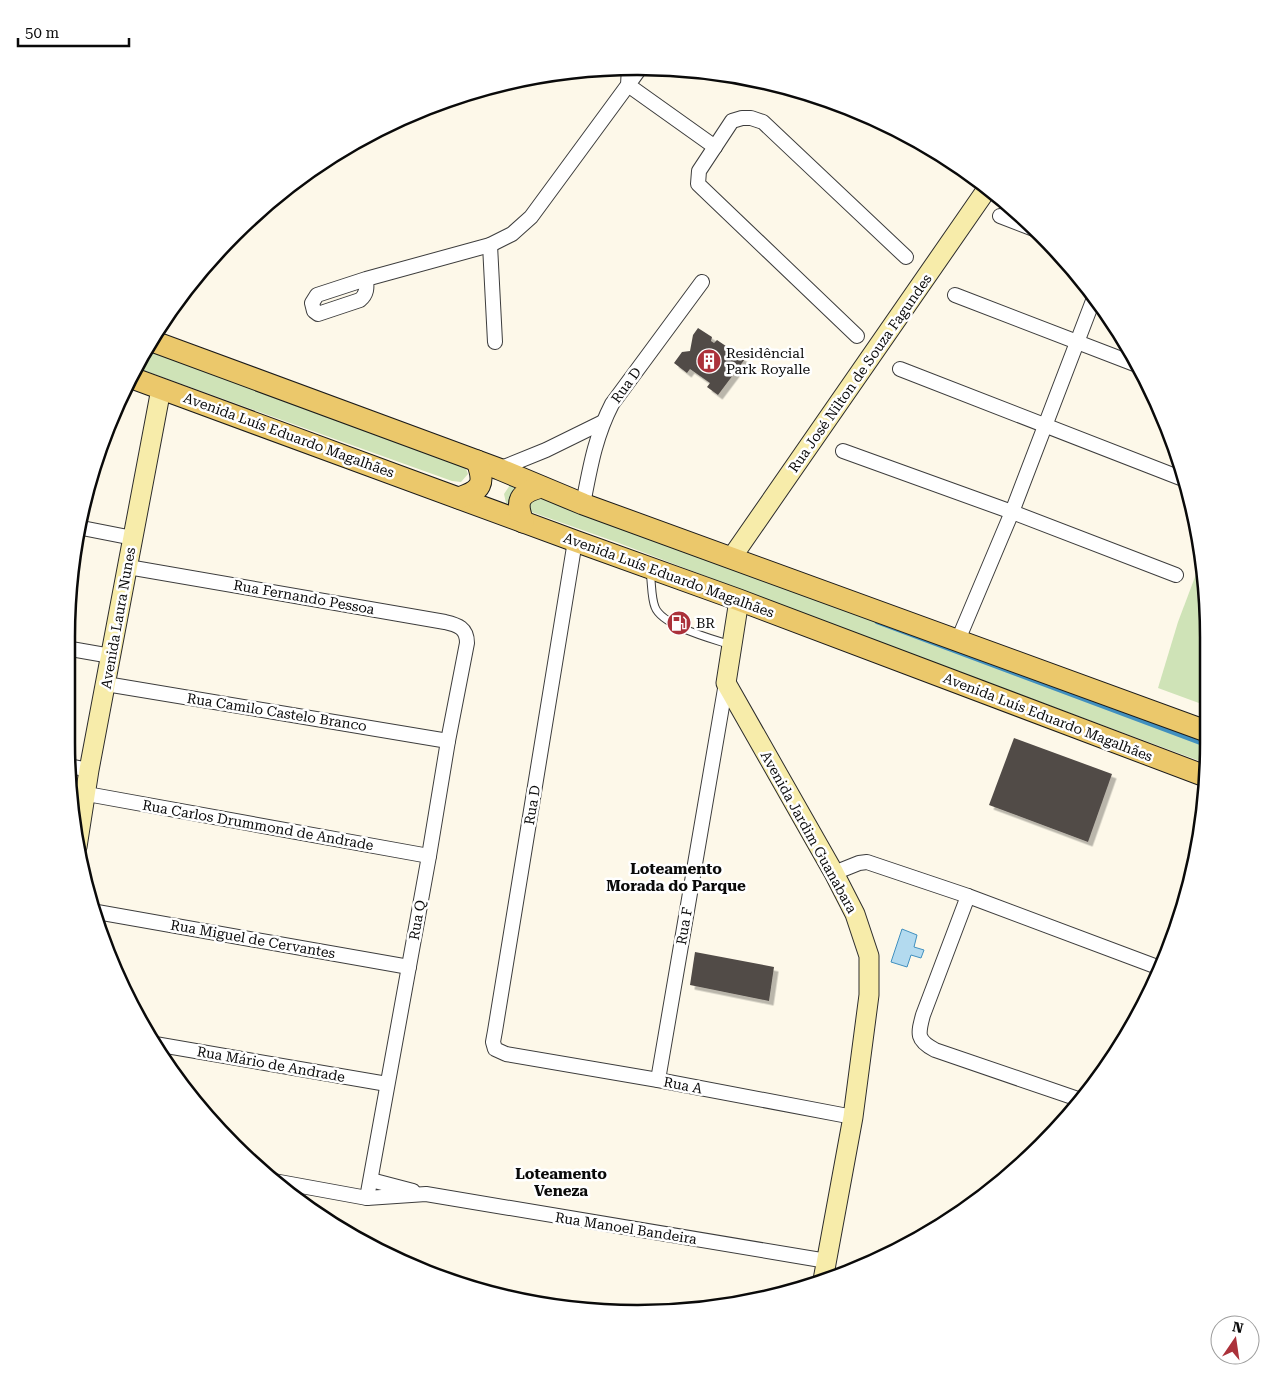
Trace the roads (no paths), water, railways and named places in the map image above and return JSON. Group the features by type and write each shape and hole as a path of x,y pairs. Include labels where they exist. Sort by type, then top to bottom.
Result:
{"main road":[{"path":"158,343 477,461 583,504 1200,730"},
{"name":"Avenida Luís Eduardo Magalhães","path":"138,380 739,600 1199,774"},
{"path":"459,498 474,493 482,481 477,461"},
{"path":"523,522 518,510 522,495 530,490 541,488"}],"street":[{"path":"628,85 629,75"},
{"path":"366,279 490,245 512,234 531,217 635,75"},
{"path":"628,85 715,147"},
{"path":"857,336 698,184 698,171 732,122 742,118 751,118 763,122 906,258"},
{"name":"Rua José Nilton de Souza Fagundes","path":"732,558 984,194"},
{"path":"1000,216 1016,222"},
{"path":"490,245 495,342"},
{"name":"Rua D","path":"583,504 594,446 612,404 702,282"},
{"path":"955,295 1128,362"},
{"path":"958,640 1012,512 1091,305"},
{"path":"900,369 1176,475"},
{"name":"Avenida Laura Nunes","path":"81,823 89,770 161,389"},
{"path":"498,469 546,450 603,422"},
{"path":"843,451 1012,512 1176,575"},
{"path":"86,529 133,538"},
{"name":"Rua D","path":"513,1055 495,1049 494,1037 575,541"},
{"name":"Rua Fernando Pessoa","path":"128,567 445,622 463,628 467,636 467,643"},
{"path":"726,683 739,600"},
{"name":"Rua Q","path":"367,1198 467,643"},
{"path":"75,651 112,656"},
{"name":"Avenida Jardim Guanabara","path":"726,683 855,914 869,956 869,995 853,1117 825,1273"},
{"name":"Rua F","path":"658,1080 726,683"},
{"name":"Rua Camilo Castelo Branco","path":"106,684 448,741"},
{"path":"76,767 89,770"},
{"name":"Rua Carlos Drummond de Andrade","path":"86,794 428,856"},
{"path":"834,874 858,863 867,862 968,896 1154,966"},
{"path":"968,896 923,1015 920,1038 924,1044 935,1050 1073,1098"},
{"name":"Rua Miguel de Cervantes","path":"102,913 409,967"},
{"name":"Rua Mário de Andrade","path":"164,1046 387,1084"},
{"name":"Rua A","path":"513,1055 853,1117"},
{"name":"Rua Manoel Bandeira","path":"371,1180 426,1194 827,1261"},
{"name":"Rua Manoel Bandeira","path":"288,1183 367,1198 426,1194"}],"lane":[{"path":"649,567 656,608 668,620 695,633 731,645"}],"water":[{"path":"902,929 917,935 914,947 924,950 921,958 911,955 907,967 891,962"}],"waterway":[{"path":"877,622 1200,743"}],"place":[{"name":"Residêncial Park Royalle","path":"709,361"},
{"name":"BR","path":"679,623"}],"district":[{"name":"Loteamento Morada do Parque","path":"676,878"},
{"name":"Loteamento Veneza","path":"561,1182"}]}
